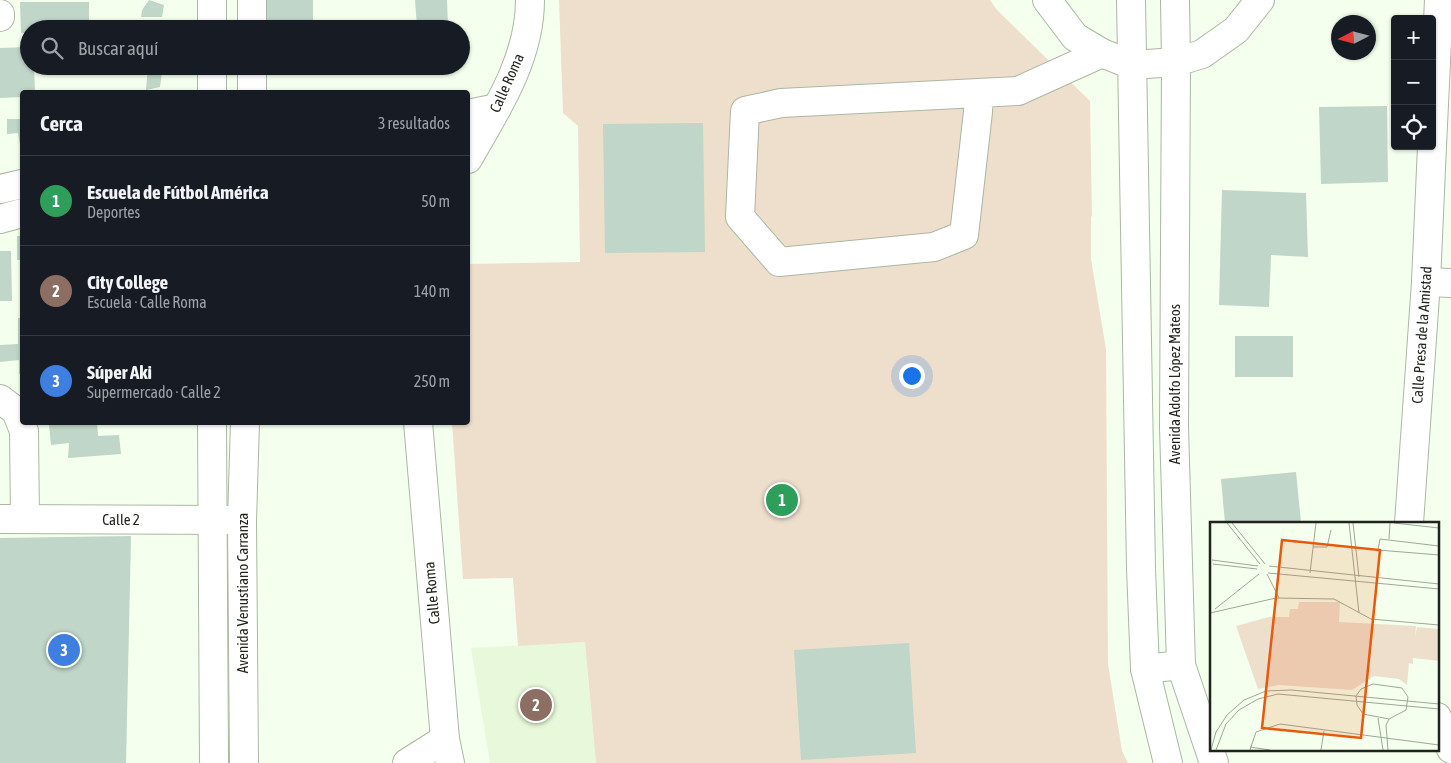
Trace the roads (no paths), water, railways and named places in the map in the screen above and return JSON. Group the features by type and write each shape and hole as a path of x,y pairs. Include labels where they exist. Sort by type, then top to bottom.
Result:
{"street":[{"path":"212,0 212,20"},
{"path":"252,0 252,20"},
{"name":"Calle Roma","path":"470,155 497,108 520,61 530,17 530,0"},
{"path":"1047,0 1076,37 1102,53 1132,65 1176,62 1202,54 1236,30 1260,0"},
{"path":"1132,0 1141,559 1145,669 1168,763"},
{"name":"Avenida Adolfo López Mateos","path":"1175,0 1174,427 1181,665 1214,763"},
{"name":"Calle Presa de la Amistad","path":"1434,105 1439,0"},
{"path":"979,93 964,235 934,248 779,262 740,217 745,111 781,103 1018,91 1102,53"},
{"path":"212,75 212,90"},
{"path":"252,75 252,90"},
{"path":"470,114 497,108"},
{"name":"Calle Presa de la Amistad","path":"1409,522 1438,283 1432,150"},
{"path":"0,189 20,184"},
{"path":"0,219 20,214"},
{"path":"0,400 16,411 20,420"},
{"path":"13,519 24,430 22,425"},
{"name":"Avenida Venustiano Carranza","path":"212,425 214,763"},
{"name":"Avenida Venustiano Carranza","path":"244,763 242,521 245,425"},
{"name":"Calle Roma","path":"418,425 447,756"},
{"name":"Calle 2","path":"13,519 242,521"},
{"path":"1145,669 1181,665"},
{"path":"1438,719 1451,749"},
{"path":"407,763 447,756"}],"place":[{"name":"Escuela de Fútbol América","path":"782,500"},
{"name":"Súper Aki","path":"64,650"},
{"name":"City College","path":"536,705"}]}
